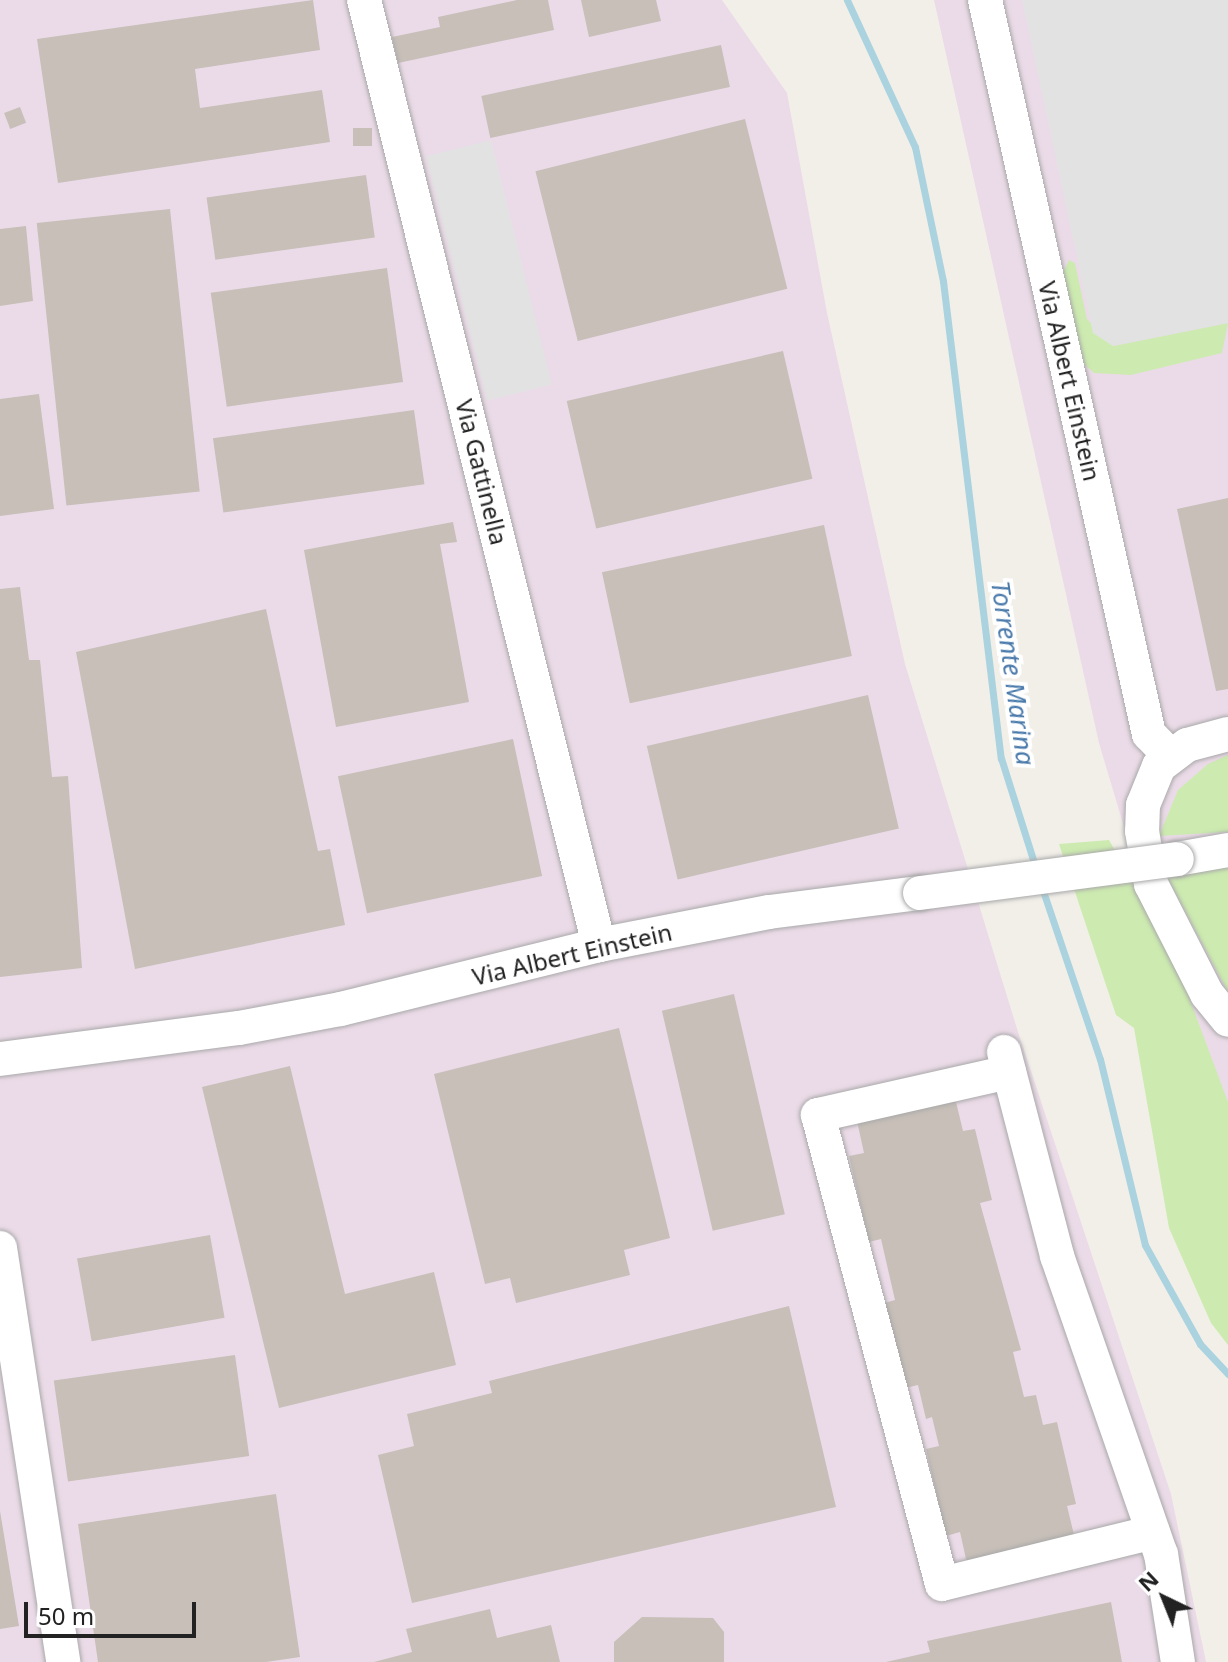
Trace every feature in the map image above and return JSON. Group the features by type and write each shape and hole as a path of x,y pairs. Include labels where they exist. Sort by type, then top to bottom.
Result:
{"street":[{"name":"Via Gattinella","path":"364,0 599,945"},
{"name":"Via Albert Einstein","path":"985,0 1149,734 1169,755"},
{"path":"1228,734 1169,755 1151,781 1143,805 1151,884 1207,994 1228,1020"},
{"name":"Via Albert Einstein","path":"0,1059 297,1017 599,945 769,912 1228,850"},
{"path":"1153,1532 942,1584 818,1115 1006,1062 1057,1256 1153,1532 1178,1662"},
{"path":"0,1248 63,1662"}],"shaded area":[{"path":"0,0 722,0 787,93 827,313 905,664 1018,1032 1171,1494 1206,1662 0,1662"},
{"path":"934,0 1228,0 1228,1123 1167,971 1099,743"},
{"path":"1022,0 1228,0 1228,323 1113,346 1093,333"},
{"path":"491,140 552,385 487,401 426,156"}],"green space":[{"path":"1069,260 1075,263 1087,319 1113,346 1228,323 1222,353 1131,375 1094,373 1084,364 1062,274"},
{"path":"1228,755 1228,832 1159,836 1178,790 1208,764"},
{"path":"1109,840 1174,957 1228,1102 1228,1345 1211,1323 1169,1228 1134,1028 1116,1015 1059,844"},
{"path":"1228,865 1228,992 1166,875"}],"building":[{"path":"313,0 320,50 195,69 200,108 322,90 330,142 58,183 37,39"},
{"path":"517,0 548,0 554,30 398,63 392,37 440,27 438,17"},
{"path":"581,0 656,0 661,21 589,37"},
{"path":"721,45 730,87 490,138 481,96"},
{"path":"20,107 26,123 10,129 4,113"},
{"path":"745,119 787,289 578,341 535,171"},
{"path":"353,128 372,128 372,146 353,146"},
{"path":"366,175 375,237 215,260 207,197"},
{"path":"170,209 200,491 66,505 37,223"},
{"path":"26,226 33,301 0,306 0,229"},
{"path":"387,268 403,382 227,407 211,293"},
{"path":"783,351 812,479 596,529 567,401"},
{"path":"39,394 54,509 0,516 0,399"},
{"path":"414,410 424,484 223,513 213,438"},
{"path":"1228,498 1228,689 1216,691 1177,509"},
{"path":"453,522 457,542 440,544 469,702 336,727 304,550"},
{"path":"824,525 852,656 630,703 602,572"},
{"path":"20,587 29,660 40,660 52,777 68,776 82,968 0,977 0,589"},
{"path":"266,609 318,851 330,849 345,925 135,969 76,652"},
{"path":"868,695 899,828 678,880 647,746"},
{"path":"513,739 542,876 367,913 338,776"},
{"path":"734,994 785,1214 713,1231 662,1011"},
{"path":"619,1028 670,1238 624,1250 630,1275 516,1303 510,1278 485,1284 434,1074"},
{"path":"290,1066 345,1294 434,1272 456,1365 279,1408 202,1087"},
{"path":"955,1098 963,1131 975,1129 992,1200 980,1203 1021,1350 1013,1352 1024,1397 1036,1395 1043,1425 1057,1422 1076,1504 1067,1506 1076,1543 968,1568 960,1532 946,1536 926,1449 939,1446 932,1417 926,1419 918,1385 901,1389 881,1304 895,1300 881,1239 869,1242 849,1156 864,1153 857,1121"},
{"path":"210,1235 225,1318 92,1341 77,1258"},
{"path":"789,1306 836,1507 412,1603 378,1455 414,1446 407,1414 492,1393 489,1381"},
{"path":"235,1355 249,1456 68,1481 54,1380"},
{"path":"276,1494 300,1657 266,1662 98,1662 78,1524"},
{"path":"0,1511 19,1626 0,1629"},
{"path":"1111,1602 1122,1662 886,1662 930,1652 927,1641"},
{"path":"490,1609 497,1638 551,1625 560,1662 374,1662 412,1652 406,1629"},
{"path":"642,1617 713,1618 724,1632 724,1662 614,1662 614,1642"}],"waterway":[{"name":"Torrente Marina","path":"847,0 915,147 943,281 1001,758 1036,869"},
{"name":"Torrente Marina","path":"1041,885 1100,1059 1145,1245 1200,1344 1228,1374"}]}
